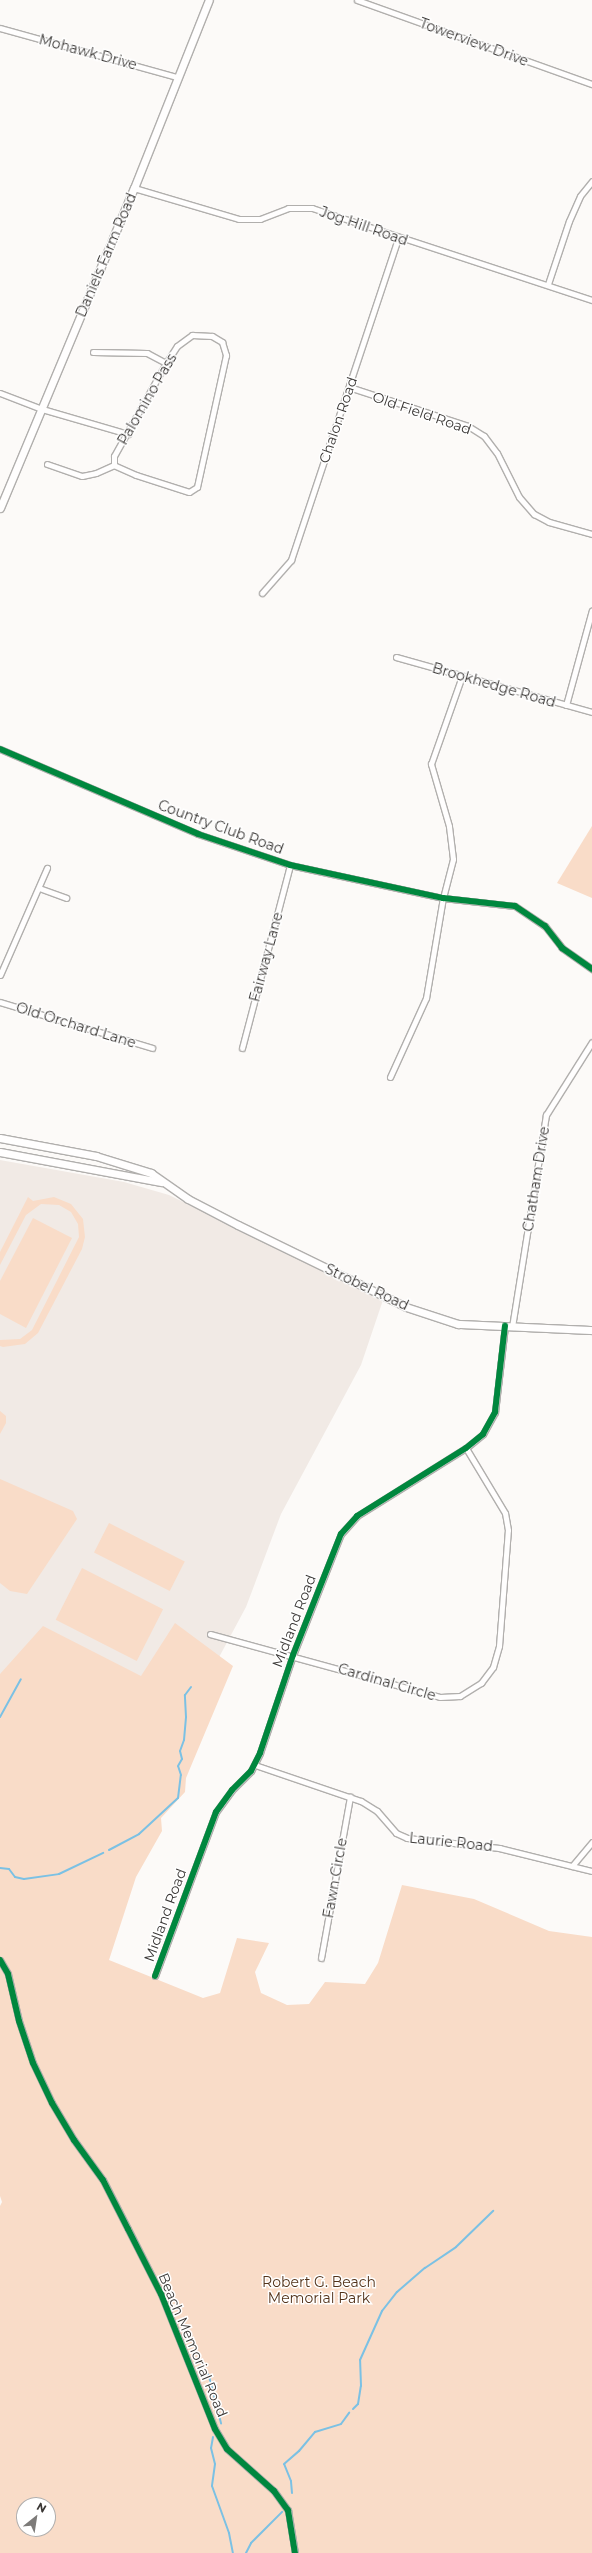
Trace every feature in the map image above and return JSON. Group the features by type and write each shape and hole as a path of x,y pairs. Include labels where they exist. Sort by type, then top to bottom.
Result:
{"street":[{"name":"Daniels Farm Road","path":"0,508 134,188 209,0"},
{"name":"Towerview Drive","path":"357,0 592,84"},
{"name":"Mohawk Drive","path":"0,28 177,77"},
{"path":"548,284 569,221 580,196 592,181"},
{"name":"Jog Hill Road","path":"134,188 239,219 260,219 288,208 312,208 398,238 548,284 592,300"},
{"name":"Chalon Road","path":"262,593 291,560 398,238"},
{"name":"Palomino Pass","path":"192,335 212,336 222,342 226,355 197,487 189,492 136,475 114,465 114,456 128,434 166,363 177,346 192,335"},
{"path":"93,352 147,353 166,363"},
{"name":"Old Field Road","path":"349,388 468,426 484,436 497,453 519,497 534,514 549,522 592,534"},
{"path":"0,392 42,410 128,434"},
{"path":"47,464 82,476 96,473 114,465"},
{"path":"566,705 592,610"},
{"name":"Brookhedge Road","path":"396,657 592,712"},
{"path":"390,1077 426,998 443,898 453,859 449,826 432,764 462,676"},
{"name":"Country Club Road","path":"0,749 198,834 290,865 443,898 515,906 545,926 562,948 592,969"},
{"name":"Fairway Lane","path":"242,1048 290,865"},
{"path":"0,975 47,868"},
{"path":"39,888 66,898"},
{"name":"Old Orchard Lane","path":"0,1002 152,1048"},
{"name":"Chatham Drive","path":"509,1326 546,1115 592,1042"},
{"name":"Strobel Road","path":"0,1138 96,1156 151,1172 161,1182 188,1199 238,1225 406,1307 458,1324 592,1330"},
{"name":"Strobel Road","path":"0,1152 94,1168 161,1182"},
{"path":"94,1168 96,1156"},
{"name":"Midland Road","path":"156,1976 216,1812 232,1790 255,1765 293,1655 341,1534 357,1516 466,1448 483,1434 495,1412 509,1326"},
{"name":"Cardinal Circle","path":"210,1634 293,1655 440,1697 460,1696 481,1683 493,1667 499,1646 508,1530 505,1513 466,1448"},
{"name":"Laurie Road","path":"255,1765 350,1798 377,1811 396,1833 407,1838 499,1848 592,1872"},
{"name":"Fawn Circle","path":"321,1958 350,1798"},
{"path":"572,1866 592,1842"},
{"name":"Beach Memorial Road","path":"0,1960 8,1974 13,2001 33,2063 52,2103 74,2140 103,2180 161,2294 215,2429 227,2449 274,2491 288,2510 295,2553"}],"shaded area":[{"path":"0,1160 124,1182 169,1195 383,1300 361,1365 281,1514 246,1607 210,1674 0,1747"}],"green space":[{"path":"592,826 592,898 557,883"},
{"path":"28,1197 33,1201 54,1197 71,1204 83,1219 85,1237 82,1249 38,1333 25,1344 3,1347 0,1346 0,1340 20,1339 32,1330 79,1237 78,1224 71,1212 59,1205 41,1204 26,1215 0,1265 0,1252"},
{"path":"33,1218 72,1238 26,1328 0,1314 0,1281"},
{"path":"0,1411 6,1416 6,1423 0,1434"},
{"path":"0,1479 73,1511 77,1519 27,1594 10,1591 0,1583"},
{"path":"109,1523 185,1562 170,1591 94,1552"},
{"path":"82,1568 163,1609 137,1661 56,1620"},
{"name":"Robert G. Beach Memorial Park","path":"175,1623 233,1666 186,1778 185,1792 161,1818 162,1831 136,1877 109,1960 203,1998 220,1993 237,1938 269,1943 255,1972 261,1993 287,2005 309,2004 325,1982 365,1984 378,1963 402,1885 474,1899 549,1931 592,1937 592,2553 0,2553 0,2206 2,2202 0,2196 0,1674 43,1626 141,1676"}],"waterway":[{"path":"0,1717 21,1679"},
{"path":"109,1850 139,1834 178,1798 181,1775 178,1766 182,1759 180,1751 184,1740 186,1717 185,1695 191,1687"},
{"path":"0,1868 9,1869 15,1877 24,1879 59,1874 103,1853"},
{"path":"353,2409 358,2404 361,2386 360,2360 382,2311 397,2292 425,2268 456,2247 493,2211"},
{"path":"202,2366 209,2376 221,2423"},
{"path":"292,2493 291,2481 284,2464 299,2451 315,2432 341,2424 349,2413"},
{"path":"213,2437 211,2448 215,2464 212,2486 229,2533 233,2553"},
{"path":"246,2553 251,2543 282,2512"}],"cycle path":[{"path":"0,749 198,834 290,865 443,898 515,906 545,926 562,948 592,969"},
{"path":"155,1976 216,1812 232,1790 251,1771 260,1753 293,1655 341,1534 357,1516 466,1448 483,1434 495,1412 505,1326"},
{"path":"0,1960 8,1974 19,2021 33,2063 52,2103 74,2140 103,2180 161,2294 215,2429 227,2449 274,2491 288,2510 295,2553"}]}
